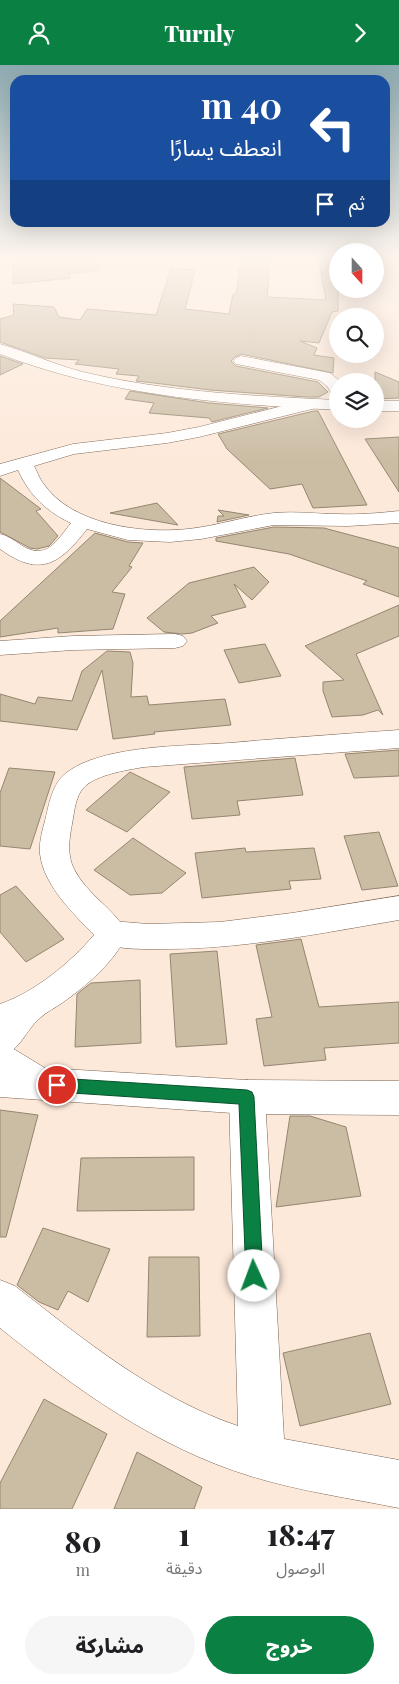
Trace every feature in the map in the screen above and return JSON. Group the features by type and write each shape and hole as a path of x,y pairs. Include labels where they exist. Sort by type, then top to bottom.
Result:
{"street":[{"path":"0,349 63,373 92,379 184,393 329,405"},
{"path":"242,361 324,376 329,380"},
{"path":"0,471 81,448 167,438 199,432 310,404"},
{"path":"384,407 399,406"},
{"path":"24,463 36,487 47,499 70,516 114,530 162,537 191,535 251,522 286,517 355,521 399,517"},
{"path":"0,540 30,558 42,560 52,555 63,545 83,521"},
{"path":"0,648 73,643 175,641"},
{"path":"399,739 156,757 115,764 77,778 68,787 62,804 57,832 56,859 74,892 112,934 148,937 229,933 311,924 399,908"},
{"path":"0,1041 14,1014 96,955 108,943 112,934"},
{"path":"0,1059 39,1083"},
{"path":"0,1081 247,1097 399,1098"},
{"path":"247,1097 262,1455"},
{"path":"0,1301 105,1379 176,1425 231,1447 399,1484"}],"building":[{"path":"0,325 326,325 319,343 300,341 317,348 314,355 329,357 329,363 334,363 333,373 241,354 231,361 236,366 318,382 328,392 319,397 306,397 210,390 136,381 139,376 116,374 119,369 75,364 79,360 45,358 0,342"},
{"path":"0,356 23,364 0,375"},
{"path":"384,376 399,382 399,398 384,399"},
{"path":"130,391 209,403 268,408 212,422 209,418 149,413 154,403 125,399"},
{"path":"318,411 367,505 313,508 302,484 270,489 227,449 218,434"},
{"path":"399,437 399,492 365,439"},
{"path":"0,478 41,509 36,511 58,536 49,546 37,549 30,548 0,532"},
{"path":"157,503 178,525 110,513"},
{"path":"218,510 249,515 217,522 218,516 224,516"},
{"path":"274,527 324,528 399,548 399,597 363,584 367,581 289,554 216,541 216,538"},
{"path":"95,533 128,542 143,543 129,566 132,567 112,592 125,594 113,629 58,633 58,628 0,637 0,621"},
{"path":"254,567 269,582 252,600 234,584 246,607 211,616 218,623 192,633 182,634 164,632 147,618 189,583"},
{"path":"399,605 399,636 356,654 383,715 378,710 363,715 332,717 323,691 323,682 344,680 305,646"},
{"path":"265,644 281,676 239,683 224,650"},
{"path":"107,651 130,652 133,663 131,697 147,696 149,705 225,699 231,725 154,732 155,734 113,739 102,670 77,730 0,721 0,694 35,704 38,697 72,701 82,671"},
{"path":"399,750 399,776 354,778 345,754"},
{"path":"295,758 303,795 237,801 240,815 192,819 184,767"},
{"path":"9,768 55,772 30,849 0,846 0,793"},
{"path":"130,772 170,792 127,832 86,810"},
{"path":"379,832 398,886 362,890 344,836"},
{"path":"133,838 186,873 162,893 130,895 94,870"},
{"path":"245,848 246,852 314,848 321,879 289,881 291,889 202,898 195,853"},
{"path":"16,886 64,939 26,962 0,932 0,895"},
{"path":"301,939 319,1007 399,1002 399,1043 324,1048 326,1060 264,1066 256,1019 272,1017 256,945"},
{"path":"217,951 227,1044 176,1047 170,954"},
{"path":"140,980 141,1043 75,1047 77,994 91,983"},
{"path":"0,1110 38,1115 6,1237 0,1237"},
{"path":"290,1116 310,1116 346,1127 361,1196 276,1207"},
{"path":"194,1157 194,1210 77,1211 81,1158"},
{"path":"43,1228 110,1249 88,1302 68,1291 58,1310 39,1302 17,1285"},
{"path":"149,1257 199,1257 200,1336 147,1337"},
{"path":"370,1333 391,1404 300,1426 283,1353"},
{"path":"44,1399 107,1434 72,1509 0,1509 0,1483"},
{"path":"137,1452 202,1487 194,1509 114,1509"}],"route":[{"path":"57,1085 247,1097 254,1276"}]}
